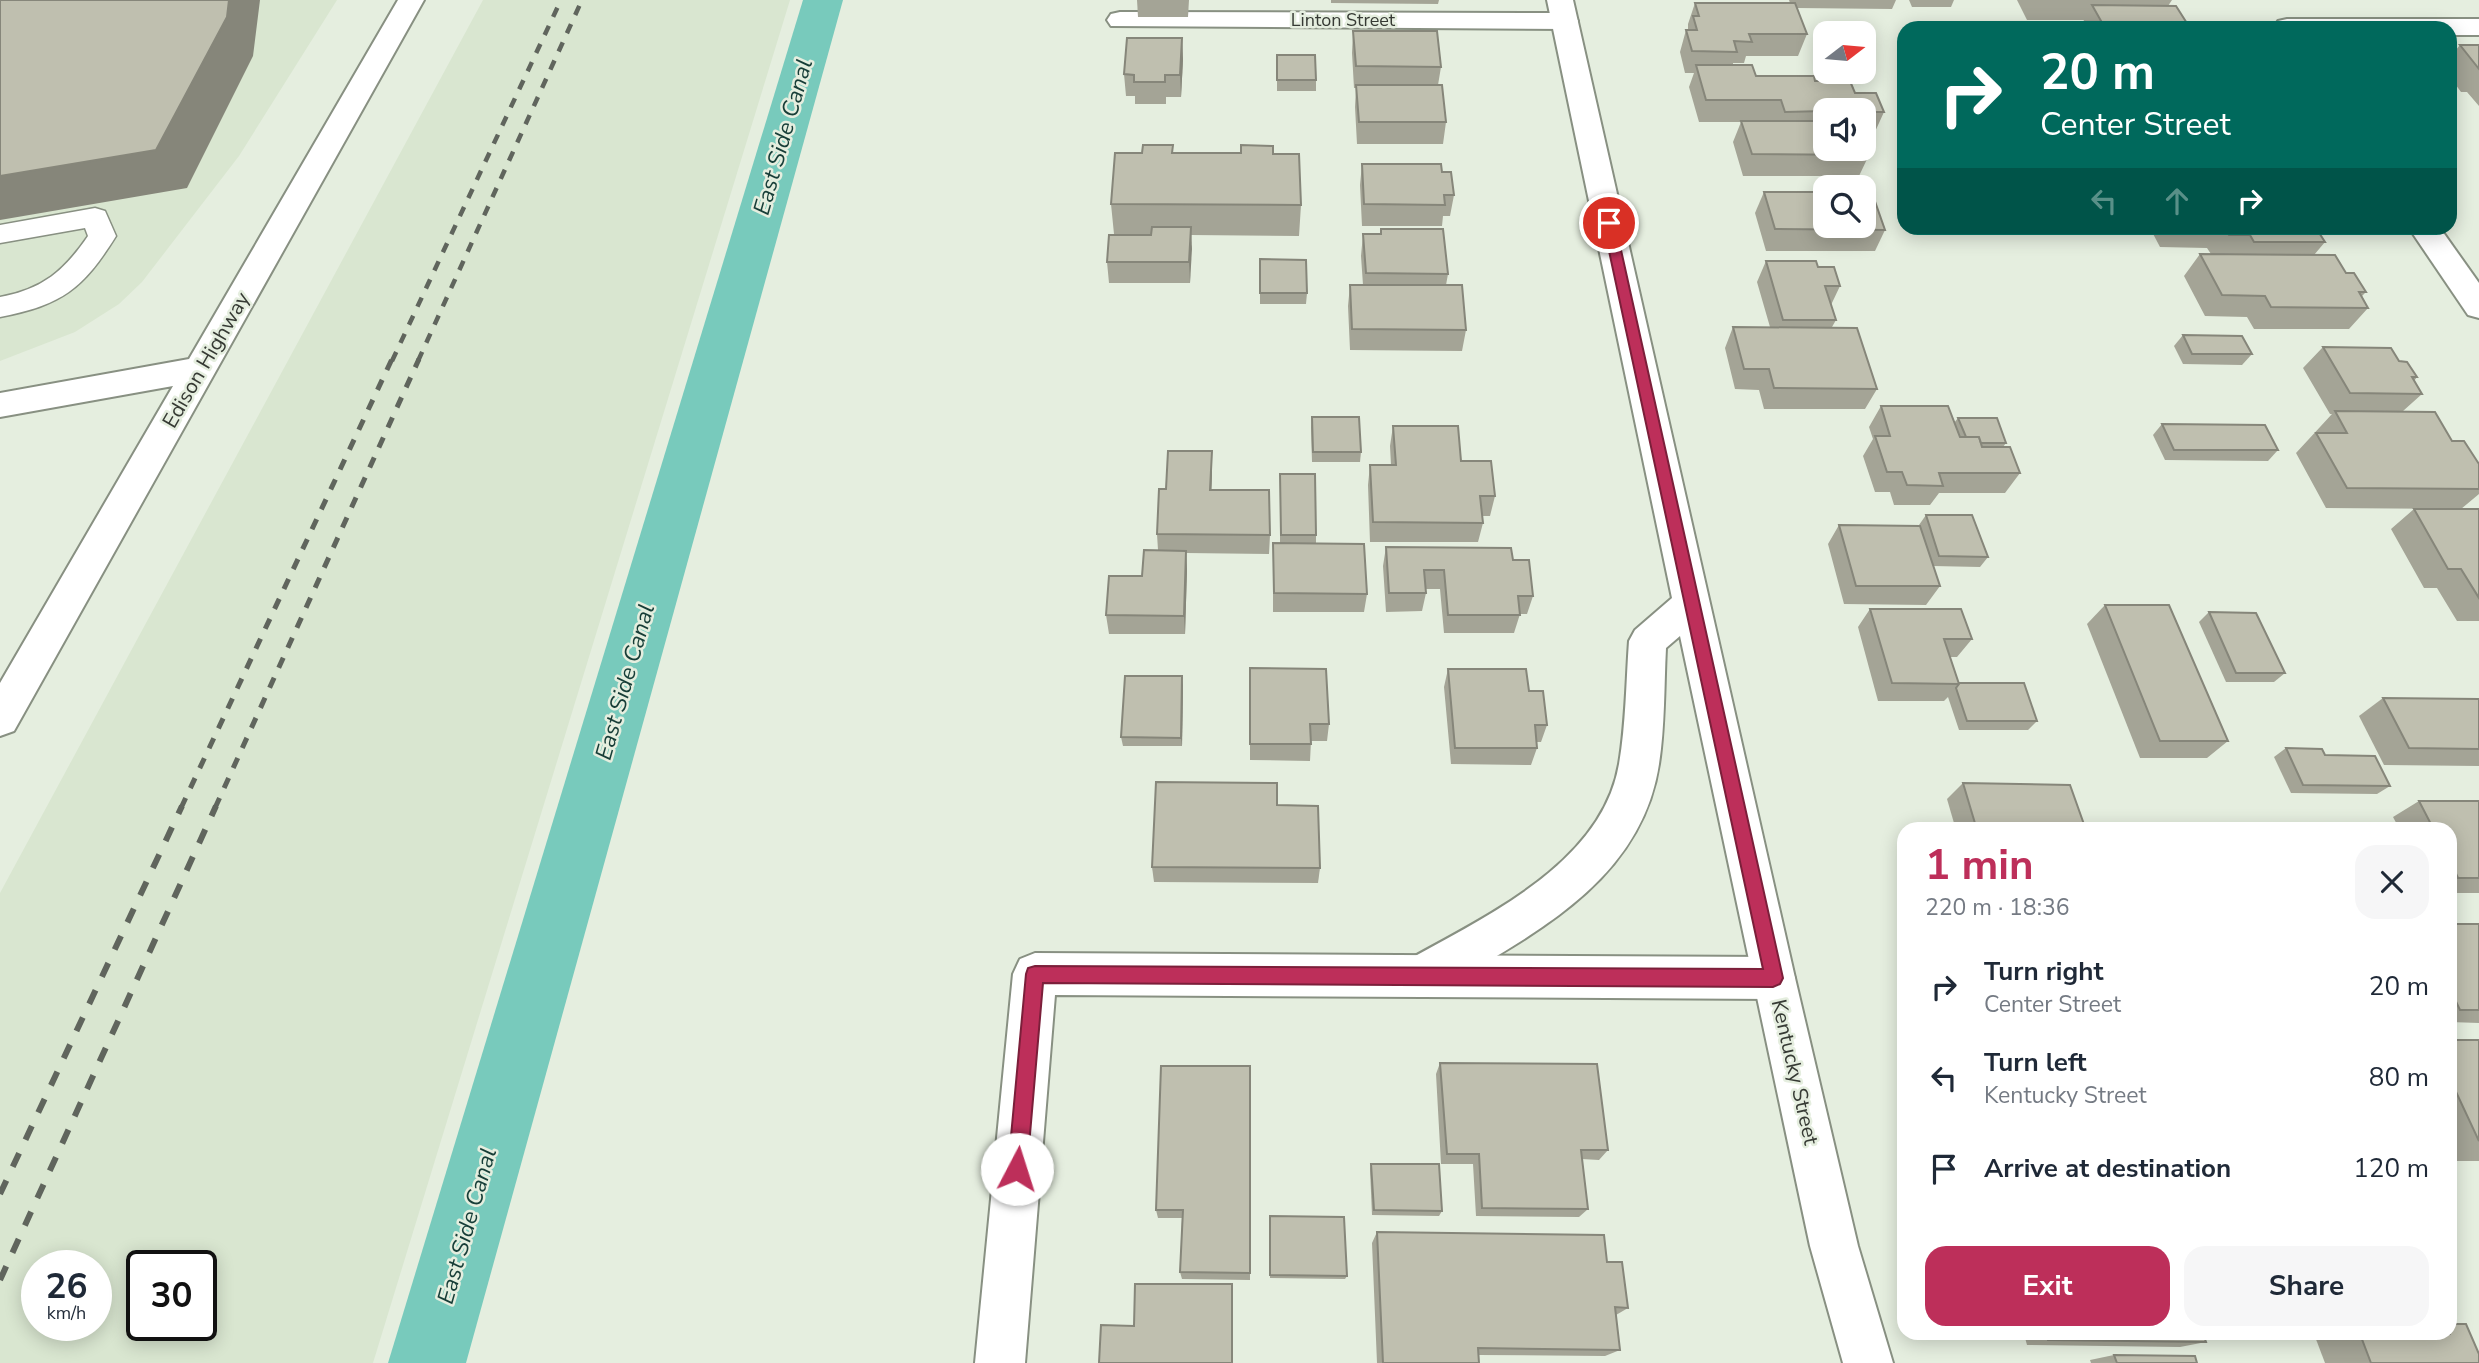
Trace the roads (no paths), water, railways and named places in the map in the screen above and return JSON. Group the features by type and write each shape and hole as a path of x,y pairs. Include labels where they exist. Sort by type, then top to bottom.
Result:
{"street":[{"name":"Edison Highway","path":"0,719 411,0"},
{"name":"Linton Street","path":"1120,20 1563,10"},
{"name":"Kentucky Street","path":"1563,10 1773,978 1834,1246 1868,1363"},
{"path":"2457,26 2479,27"},
{"path":"2429,235 2479,307"},
{"path":"0,405 200,369"},
{"path":"1421,976 1535,911 1584,866 1619,825 1639,766 1647,641 1692,602"},
{"path":"1000,1363 1035,974 1773,978"}],"lane":[{"path":"0,234 95,217 102,236 77,273 31,301 0,307"}],"waterway":[{"name":"East Side Canal","path":"427,1363 823,0"}],"railway":[{"path":"392,361 561,0"},
{"path":"418,361 582,0"},
{"path":"181,808 392,359"},
{"path":"215,808 419,359"},
{"path":"0,1194 182,806"},
{"path":"0,1280 216,806"}]}
